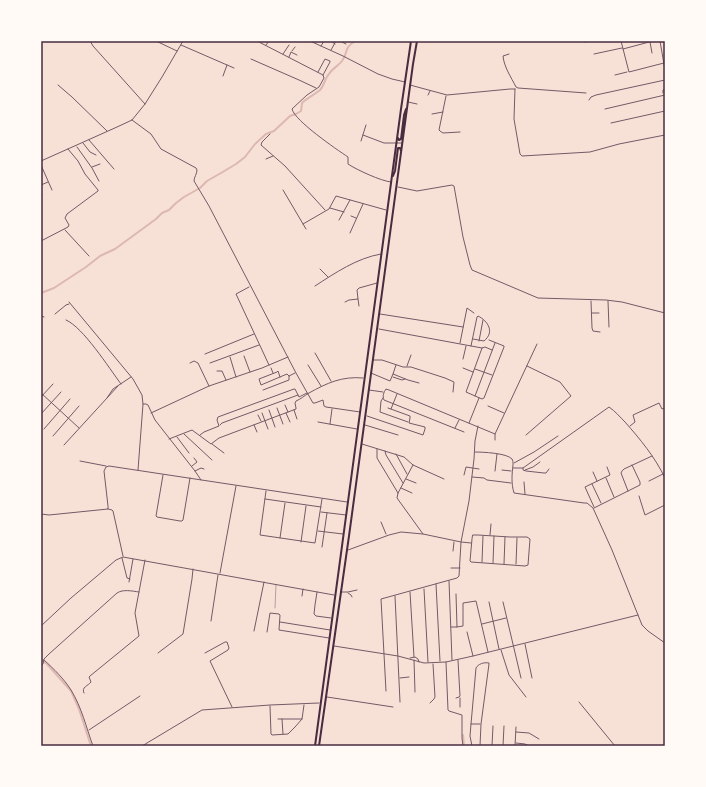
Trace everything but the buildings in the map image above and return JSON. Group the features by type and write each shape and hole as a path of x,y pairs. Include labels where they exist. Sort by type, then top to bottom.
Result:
{"main road":[{"path":"392,179 411,41"},
{"path":"397,137 398,140 400,140 404,115 408,102 417,41"},
{"path":"319,746 407,106"},
{"path":"315,746 391,182 395,171 398,148 400,148 401,152"},
{"path":"335,595 340,598"},
{"path":"334,601 337,600 340,602"}],"street":[{"path":"90,41 145,104"},
{"path":"156,41 177,51"},
{"path":"41,161 132,120 145,104 183,41"},
{"path":"258,41 323,75"},
{"path":"266,45 268,41"},
{"path":"311,41 378,74 405,82"},
{"path":"321,46 324,41"},
{"path":"331,41 335,44"},
{"path":"331,51 336,41"},
{"path":"340,41 346,44"},
{"path":"585,42 589,41"},
{"path":"620,41 628,72"},
{"path":"594,54 653,41"},
{"path":"660,41 665,70"},
{"path":"650,42 652,53"},
{"path":"181,45 234,68"},
{"path":"283,55 289,45"},
{"path":"288,58 295,47"},
{"path":"291,52 297,55"},
{"path":"509,54 504,56 504,62 517,88"},
{"path":"251,59 317,89"},
{"path":"317,72 326,59 331,62 323,75 324,78 320,86 307,95 293,108 293,112 326,141 348,157 347,163 349,165 377,178 391,182"},
{"path":"614,75 664,63"},
{"path":"222,76 227,65"},
{"path":"589,100 591,97 596,95 665,80"},
{"path":"58,85 107,132"},
{"path":"410,85 446,95 510,88 586,93"},
{"path":"515,89 514,119 520,154 522,156 590,152 619,144 665,135"},
{"path":"663,93 663,90 665,89"},
{"path":"428,95 430,91"},
{"path":"446,95 439,130 443,133 460,132"},
{"path":"605,109 665,95"},
{"path":"408,102 417,104"},
{"path":"611,124 665,111"},
{"path":"432,114 443,112"},
{"path":"132,120 151,134 161,149 197,169 194,180 313,403 315,404 323,400 325,407 360,412"},
{"path":"361,141 366,125"},
{"path":"270,134 261,144 294,176 325,210"},
{"path":"363,135 384,143 402,143"},
{"path":"89,140 114,169"},
{"path":"82,143 90,152 96,155"},
{"path":"76,146 92,168 99,181"},
{"path":"41,241 69,226 65,218 67,214 98,191 68,149"},
{"path":"266,159 273,155"},
{"path":"92,168 100,164"},
{"path":"41,165 52,190"},
{"path":"41,186 48,182"},
{"path":"396,186 417,191 452,185 454,186 462,237 472,270 538,298 608,300 665,313"},
{"path":"283,190 306,228"},
{"path":"303,224 329,208 336,196 387,210"},
{"path":"339,220 350,200"},
{"path":"350,232 363,204"},
{"path":"329,208 344,212"},
{"path":"351,216 356,218"},
{"path":"64,230 89,256"},
{"path":"315,286 346,267 366,258 382,254"},
{"path":"320,269 328,278"},
{"path":"359,306 358,288 378,283"},
{"path":"250,287 236,294 270,365"},
{"path":"346,302 358,298"},
{"path":"591,300 592,330 600,332"},
{"path":"608,300 608,327"},
{"path":"55,314 70,303 131,377 142,395 143,404 138,470"},
{"path":"460,344 466,308 474,313"},
{"path":"591,313 599,313"},
{"path":"379,314 463,327"},
{"path":"471,346 478,316 489,327 490,332 485,340 479,341 473,339"},
{"path":"66,320 71,323 92,345 121,384"},
{"path":"479,341 483,320"},
{"path":"377,328 482,348 484,347 492,350"},
{"path":"205,354 255,334"},
{"path":"482,348 466,392 483,399 504,347 489,340"},
{"path":"475,396 495,342"},
{"path":"495,440 495,434 537,344"},
{"path":"210,363 260,345"},
{"path":"463,359 466,345"},
{"path":"315,353 331,382"},
{"path":"407,367 411,355"},
{"path":"230,356 236,377"},
{"path":"244,356 250,372"},
{"path":"151,413 209,386 270,365 288,357"},
{"path":"373,360 382,360 396,365 411,367 453,381 455,384 453,392"},
{"path":"190,363 194,361 198,363 209,386"},
{"path":"308,365 321,387"},
{"path":"371,373 390,381 396,365"},
{"path":"526,435 571,396 560,382 527,366"},
{"path":"271,368 273,373"},
{"path":"463,368 473,372"},
{"path":"475,369 493,375"},
{"path":"217,371 222,371 226,380"},
{"path":"280,376 278,372 260,378 261,385 280,376 287,374 289,376 296,373"},
{"path":"393,374 419,383"},
{"path":"263,390 289,380 289,376"},
{"path":"64,445 106,398 116,390 118,386 131,377"},
{"path":"392,377 403,380 406,379"},
{"path":"200,435 218,427 221,423 298,396 299,397 331,382 343,378 365,378"},
{"path":"41,397 53,384"},
{"path":"219,425 217,418 294,389 298,396"},
{"path":"368,390 384,392 387,389 495,434"},
{"path":"41,414 61,392"},
{"path":"365,415 423,435 425,427 409,423 380,412 384,392"},
{"path":"41,393 80,428"},
{"path":"211,444 219,438 293,410 296,408 295,402 308,393"},
{"path":"391,409 397,393"},
{"path":"383,398 384,400 464,432"},
{"path":"469,423 479,398"},
{"path":"44,429 70,399"},
{"path":"630,426 635,422 633,415 658,403 660,403 662,409 665,408"},
{"path":"143,404 148,405 155,420 201,480"},
{"path":"285,405 290,422"},
{"path":"53,436 79,406"},
{"path":"488,406 505,414"},
{"path":"523,469 610,407 630,426 652,456 665,478"},
{"path":"277,408 283,424"},
{"path":"388,408 410,416 409,423"},
{"path":"330,425 332,409"},
{"path":"269,410 275,427"},
{"path":"293,410 296,419"},
{"path":"262,413 268,429"},
{"path":"258,414 261,422"},
{"path":"455,428 459,419"},
{"path":"318,422 358,429"},
{"path":"254,425 258,432"},
{"path":"364,425 398,435"},
{"path":"386,691 381,600 382,598 457,578 459,576 461,542 469,501 478,426"},
{"path":"169,439 193,430 224,453"},
{"path":"184,433 212,460"},
{"path":"176,436 189,453"},
{"path":"513,463 534,452 558,436"},
{"path":"361,444 404,457 413,465 444,479"},
{"path":"377,448 377,458 398,494 398,499 423,534"},
{"path":"385,451 403,483"},
{"path":"474,452 497,453 510,457 513,463 512,483 514,493 584,503 593,508"},
{"path":"495,471 497,453"},
{"path":"396,454 408,475"},
{"path":"628,491 621,473 624,469 652,456"},
{"path":"192,467 197,462 194,458"},
{"path":"80,461 348,502"},
{"path":"512,468 523,469 533,467 540,462"},
{"path":"398,494 413,465"},
{"path":"593,508 640,485 632,465"},
{"path":"107,466 104,471 108,509"},
{"path":"464,475 466,467 479,468"},
{"path":"607,467 610,475 592,483 585,488 642,625 665,643"},
{"path":"195,471 201,468 204,469"},
{"path":"523,469 528,472 544,473 546,473 549,469"},
{"path":"502,470 512,471"},
{"path":"593,472 597,481"},
{"path":"163,474 156,516 182,522 190,478"},
{"path":"649,481 663,474"},
{"path":"472,477 512,483"},
{"path":"606,477 614,498"},
{"path":"406,479 416,483"},
{"path":"524,482 525,494"},
{"path":"592,483 601,504"},
{"path":"211,622 236,485"},
{"path":"401,488 412,493"},
{"path":"266,490 260,535 301,542 315,543 322,498"},
{"path":"640,496 645,515 665,505"},
{"path":"264,499 321,507"},
{"path":"280,538 285,502"},
{"path":"301,542 306,505"},
{"path":"41,514 49,515 108,509 112,510 127,578 130,579"},
{"path":"320,512 346,515"},
{"path":"322,547 327,513"},
{"path":"381,522 386,535"},
{"path":"490,536 491,524"},
{"path":"317,530 344,534"},
{"path":"347,551 386,535 401,532 423,534 454,541 472,543"},
{"path":"473,535 483,535 527,537 530,539 528,565 493,564 470,561 473,535"},
{"path":"482,563 483,535"},
{"path":"493,564 494,536"},
{"path":"504,564 505,537"},
{"path":"516,565 517,537"},
{"path":"453,551 454,541"},
{"path":"41,626 116,560 122,557 303,588 335,595"},
{"path":"129,582 133,558"},
{"path":"84,693 84,688 92,682 89,678 90,676 140,636 135,615 145,560"},
{"path":"451,568 460,568"},
{"path":"158,653 183,634 193,569"},
{"path":"449,580 452,661"},
{"path":"254,630 265,582"},
{"path":"436,584 440,662"},
{"path":"302,596 303,588"},
{"path":"424,589 428,663"},
{"path":"341,592 357,590"},
{"path":"41,666 44,660 117,593 121,591 139,592"},
{"path":"318,591 314,614 316,616 332,618"},
{"path":"410,591 414,657"},
{"path":"348,592 352,597"},
{"path":"456,594 457,627"},
{"path":"394,595 400,702"},
{"path":"451,627 463,626 463,603 474,601 477,603 488,652"},
{"path":"489,602 500,650 508,675 526,697"},
{"path":"503,602 521,678"},
{"path":"267,632 270,614 280,614 278,630 330,638"},
{"path":"333,646 398,656 420,662 446,662 525,644 638,615"},
{"path":"481,624 506,618"},
{"path":"279,622 330,630"},
{"path":"466,632 473,656"},
{"path":"205,653 227,642 229,648 228,650 210,662 232,708"},
{"path":"525,644 532,678"},
{"path":"409,659 414,657"},
{"path":"414,657 420,662"},
{"path":"44,660 71,690 80,707 93,746"},
{"path":"414,660 415,692"},
{"path":"458,660 460,707"},
{"path":"446,662 448,711 462,715 463,746"},
{"path":"472,746 470,736 476,668 480,664 488,662 489,664 480,724 480,746"},
{"path":"430,703 435,697 433,663"},
{"path":"399,678 409,677"},
{"path":"88,730 140,696"},
{"path":"456,698 460,696"},
{"path":"326,697 393,707"},
{"path":"579,702 616,746"},
{"path":"142,746 198,711 207,709 320,703"},
{"path":"270,705 272,735 288,734 295,728 302,719 304,704"},
{"path":"278,719 302,719"},
{"path":"282,719 283,734"},
{"path":"471,724 480,724"},
{"path":"492,746 493,726"},
{"path":"503,746 504,726"},
{"path":"515,746 516,727"},
{"path":"516,732 529,733 539,739"},
{"path":"515,743 529,746"}],"lane":[{"path":"275,608 276,584"}],"waterway":[{"path":"41,293 54,288 100,256 115,249 162,213 169,210 184,197 200,188 207,181 245,157 255,144 266,134 274,131 290,116 301,111 302,103 320,90 328,76 342,61 347,48 355,41"},
{"path":"41,659 71,691 79,709 91,746"},
{"path":"463,735 464,746"}]}
